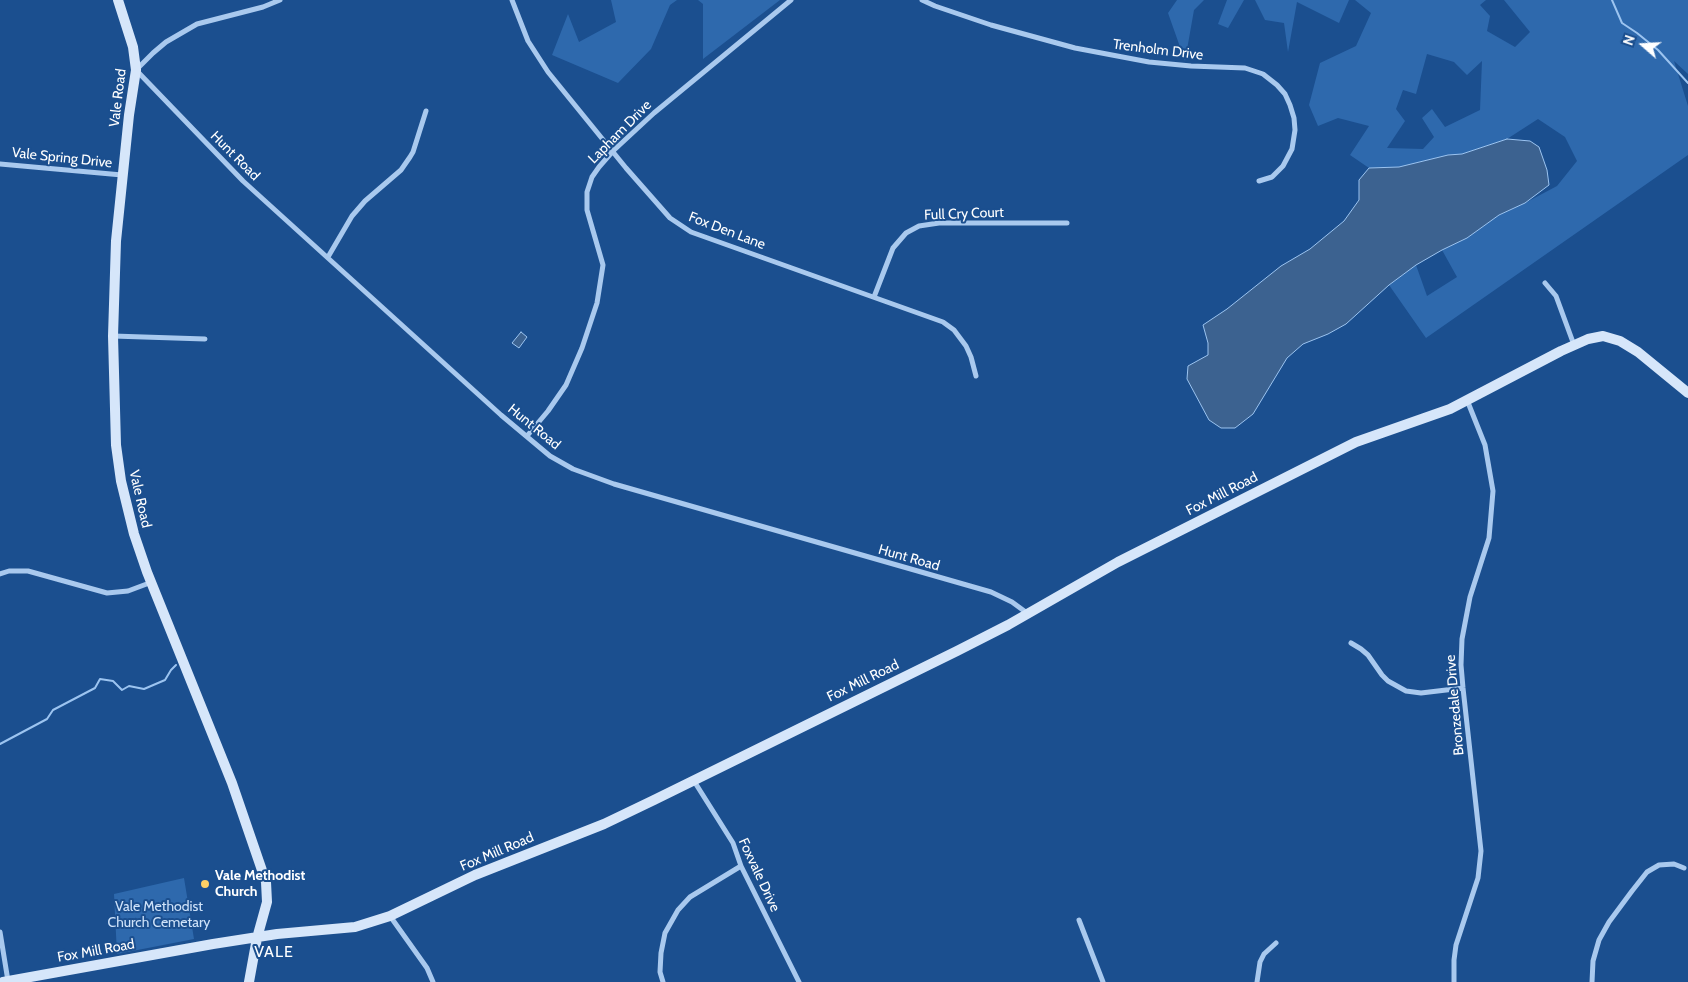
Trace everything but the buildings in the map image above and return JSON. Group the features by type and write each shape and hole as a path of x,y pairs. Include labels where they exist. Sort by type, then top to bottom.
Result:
{"main road":[{"name":"Vale Road","path":"118,0 133,47 136,70 122,176 116,241 113,336 116,445 121,481 134,534 206,714 262,868 267,887 267,902 257,938 249,982"},
{"name":"Fox Mill Road","path":"6,982 257,938 355,927 390,916 475,875 604,824 694,781 850,702 957,651 1118,562 1345,448 1384,431 1450,409 1588,339 1604,336 1620,340 1638,352 1688,393"}],"street":[{"path":"136,70 166,42 197,24 280,0"},
{"name":"Fox Den Lane","path":"512,0 534,53 548,72 661,209 680,226 691,232 874,297 949,326 966,346 976,376"},
{"name":"Lapham Drive","path":"526,436 548,412 566,385 576,364 597,303 603,265 590,222 586,201 592,177 613,151 654,113 791,0"},
{"name":"Trenholm Drive","path":"922,0 991,25 1075,48 1149,62 1245,68 1263,74 1285,94 1294,118 1295,130 1292,149 1283,166 1272,177 1258,181"},
{"name":"Hunt Road","path":"136,70 243,181 526,436 558,461 589,475 688,506 991,592 1012,602 1027,613"},
{"path":"328,257 352,216 365,201 401,170 410,157 426,111"},
{"name":"Vale Spring Drive","path":"0,164 122,176"},
{"name":"Full Cry Court","path":"874,297 893,248 901,237 919,226 939,223 1067,223"},
{"path":"1545,283 1556,296 1574,345"},
{"path":"113,336 205,339"},
{"name":"Bronzedale Drive","path":"1454,982 1456,944 1478,878 1481,852 1463,688 1461,665 1462,639 1470,597 1489,538 1493,491 1485,444 1466,400"},
{"path":"0,574 9,571 28,571 107,593 128,591 152,582"},
{"path":"1351,643 1368,655 1388,681 1406,691 1421,693 1463,688"},
{"name":"Foxvale Drive","path":"694,781 732,843 740,866 799,982"},
{"path":"1592,982 1593,961 1599,940 1609,922 1632,891 1648,872 1659,865 1674,864 1684,868"},
{"path":"663,982 660,972 664,933 678,910 690,897 740,866"},
{"path":"390,916 427,968 433,982"},
{"path":"1079,920 1103,982"},
{"path":"0,932 6,982"},
{"path":"1257,982 1260,962 1264,954 1276,943"}],"green space":[{"path":"611,0 677,0 670,5 651,49 618,83 552,55 568,14 579,42 616,22"},
{"path":"698,0 780,0 703,59 703,4"},
{"path":"1177,0 1204,0 1194,10 1185,61 1168,13"},
{"path":"1227,0 1244,0 1228,28 1218,24"},
{"path":"1255,0 1349,0 1339,23 1297,2 1288,52 1284,23 1265,20"},
{"path":"1355,0 1486,0 1480,5 1490,16 1487,31 1515,47 1530,32 1504,0 1688,0 1688,74 1674,61 1688,106 1688,155 1426,338 1389,285 1416,265 1427,296 1457,277 1442,250 1467,238 1499,215 1557,186 1577,161 1565,137 1538,119 1507,139 1462,154 1448,155 1399,167 1369,168 1350,155 1369,126 1338,118 1318,126 1309,105 1320,63 1356,46 1371,13","holes":["1427,54 1454,62 1467,75 1482,61 1480,110 1445,127 1432,109 1422,118 1434,137 1423,149 1387,148 1405,121 1396,109 1403,90 1416,94"]},
{"name":"Vale Methodist Church Cemetary","path":"184,878 194,939 117,954 114,894"}],"shaded area":[{"path":"1507,139 1530,141 1539,147 1547,170 1549,185 1525,203 1499,215 1467,238 1416,265 1389,285 1346,324 1303,344 1287,358 1253,414 1235,428 1221,428 1209,420 1187,379 1188,366 1208,355 1208,343 1203,325 1227,309 1281,266 1310,249 1344,221 1359,200 1359,180 1369,168 1399,167 1448,155 1462,154"},
{"path":"521,332 527,337 519,348 512,343"}],"waterway":[{"path":"1612,0 1622,23 1658,50 1688,83"},
{"path":"0,744 47,719 53,710 95,688 100,679 113,681 122,690 129,686 144,689 165,680 176,665"}],"place":[{"name":"Vale Methodist Church","path":"205,884"}],"district":[{"name":"VALE","path":"274,952"}]}
